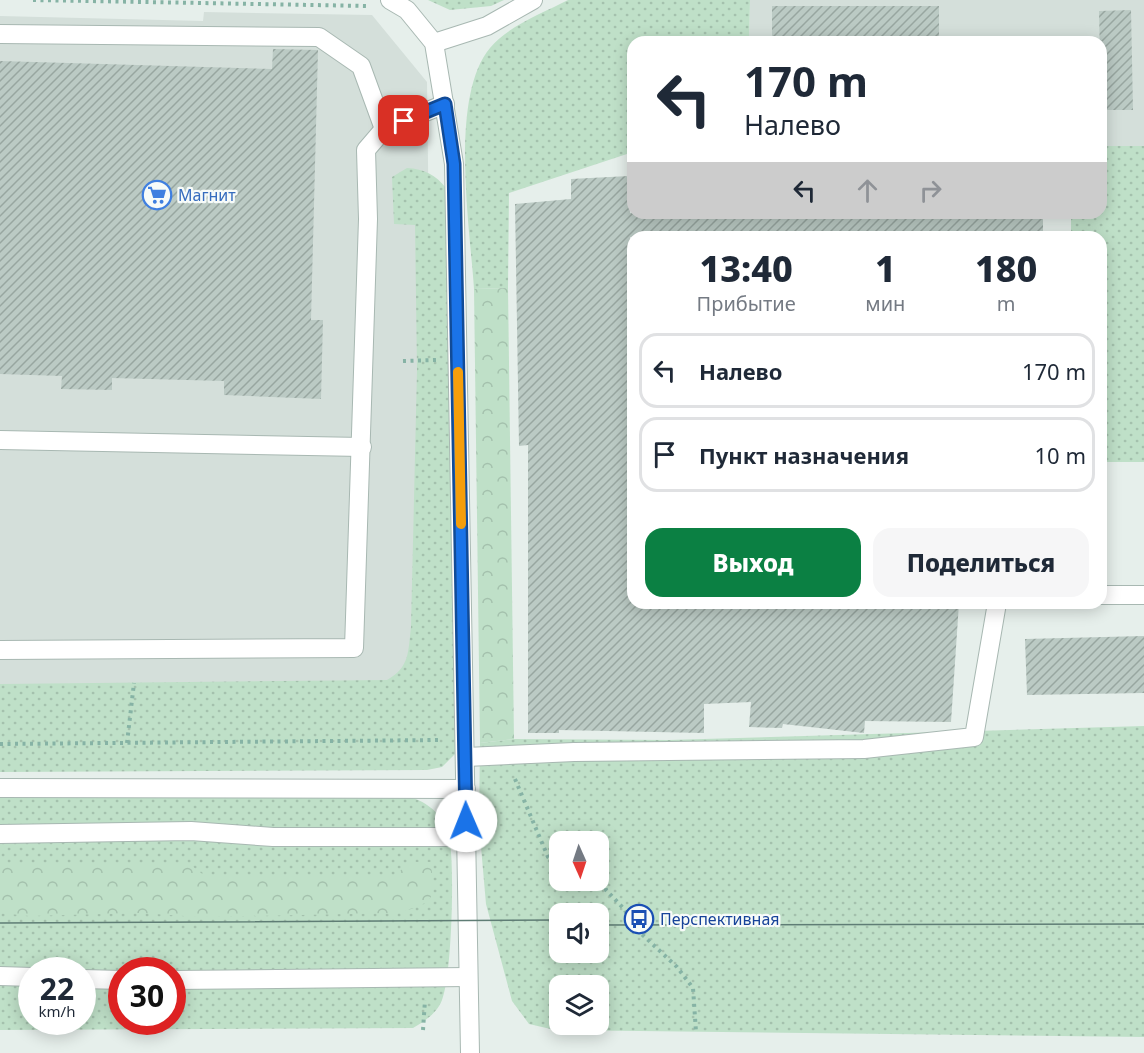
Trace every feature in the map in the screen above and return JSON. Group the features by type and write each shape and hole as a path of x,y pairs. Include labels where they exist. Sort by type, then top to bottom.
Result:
{"street":[{"path":"434,43 487,26 533,0"},
{"path":"394,3 407,10 434,43 454,164 470,1053"},
{"path":"0,34 319,37 361,66 384,129"},
{"path":"0,650 354,648 368,219 366,150 384,129 445,104"},
{"path":"0,440 362,447"},
{"path":"1107,595 1144,596"},
{"path":"466,757 864,749 974,737 996,609"},
{"path":"0,788 466,789"},
{"path":"0,834 191,831 273,837 466,837"},
{"path":"0,976 18,977"},
{"path":"186,980 468,977"}],"path":[{"path":"33,0 394,3"},
{"path":"404,360 442,360"},
{"path":"127,743 134,683"},
{"path":"0,744 447,740"},
{"path":"507,755 549,858"},
{"path":"607,891 625,910 632,924 677,967 693,988 696,1032"}],"shaded area":[{"path":"750,0 1144,0 1144,146 1107,146 1107,36 749,36"},
{"path":"204,12 372,15 427,82 435,726 0,726 0,16 203,21"}],"green space":[{"path":"428,0 504,0 491,6 450,10"},
{"path":"568,0 750,0 749,36 627,36 627,154 509,193 508,288 474,289 465,164 470,98 477,70 490,48 506,33"},
{"path":"1107,146 1144,146 1144,462 1107,462 1107,231 1071,231 1071,219 1107,219"},
{"path":"407,168 429,174 446,188 456,753 442,767 427,770 0,772 0,684 387,680 400,670 408,651 411,627 417,370 415,225 394,224 392,177"},
{"path":"508,288 514,739 480,743 474,289"},
{"path":"1144,726 1144,1037 609,1031 609,975 549,975 549,1029 529,1024 512,1001 486,904 479,824 480,743 514,739 669,740"},
{"path":"0,798 413,798 436,812 447,829 451,850 452,893 445,987 442,1000 434,1013 413,1028 186,1029 186,957 108,957 108,1029 96,1030 96,957 18,957 18,1030 0,1030"},
{"path":"411,862 430,862 433,892 425,903 396,913 199,917 140,913 29,916 0,913 0,864 188,863 205,876 395,875"}],"building":[{"path":"772,6 939,6 939,36 772,36"},
{"path":"1131,10 1133,110 1107,110 1107,36 1100,36 1099,11"},
{"name":"Магнит","path":"273,49 318,50 311,320 323,320 321,399 224,395 224,381 112,378 112,390 61,389 62,376 0,374 0,61 272,69"},
{"path":"627,176 627,219 1043,219 1043,231 627,231 627,609 959,609 951,722 865,721 864,733 783,724 782,728 749,727 751,702 704,704 704,733 559,730 559,733 528,733 528,445 519,446 515,204 571,199 571,179"},
{"path":"1144,636 1144,693 1027,695 1025,639"}],"tram line":[{"path":"0,923 549,920"},
{"path":"609,925 1144,924"}],"slow traffic":[{"path":"458,372 461,524"}],"place":[{"name":"Магнит","path":"157,195"},
{"name":"Перспективная","path":"639,919"}],"route":[{"path":"404,121 445,104 454,164 466,821"}]}
